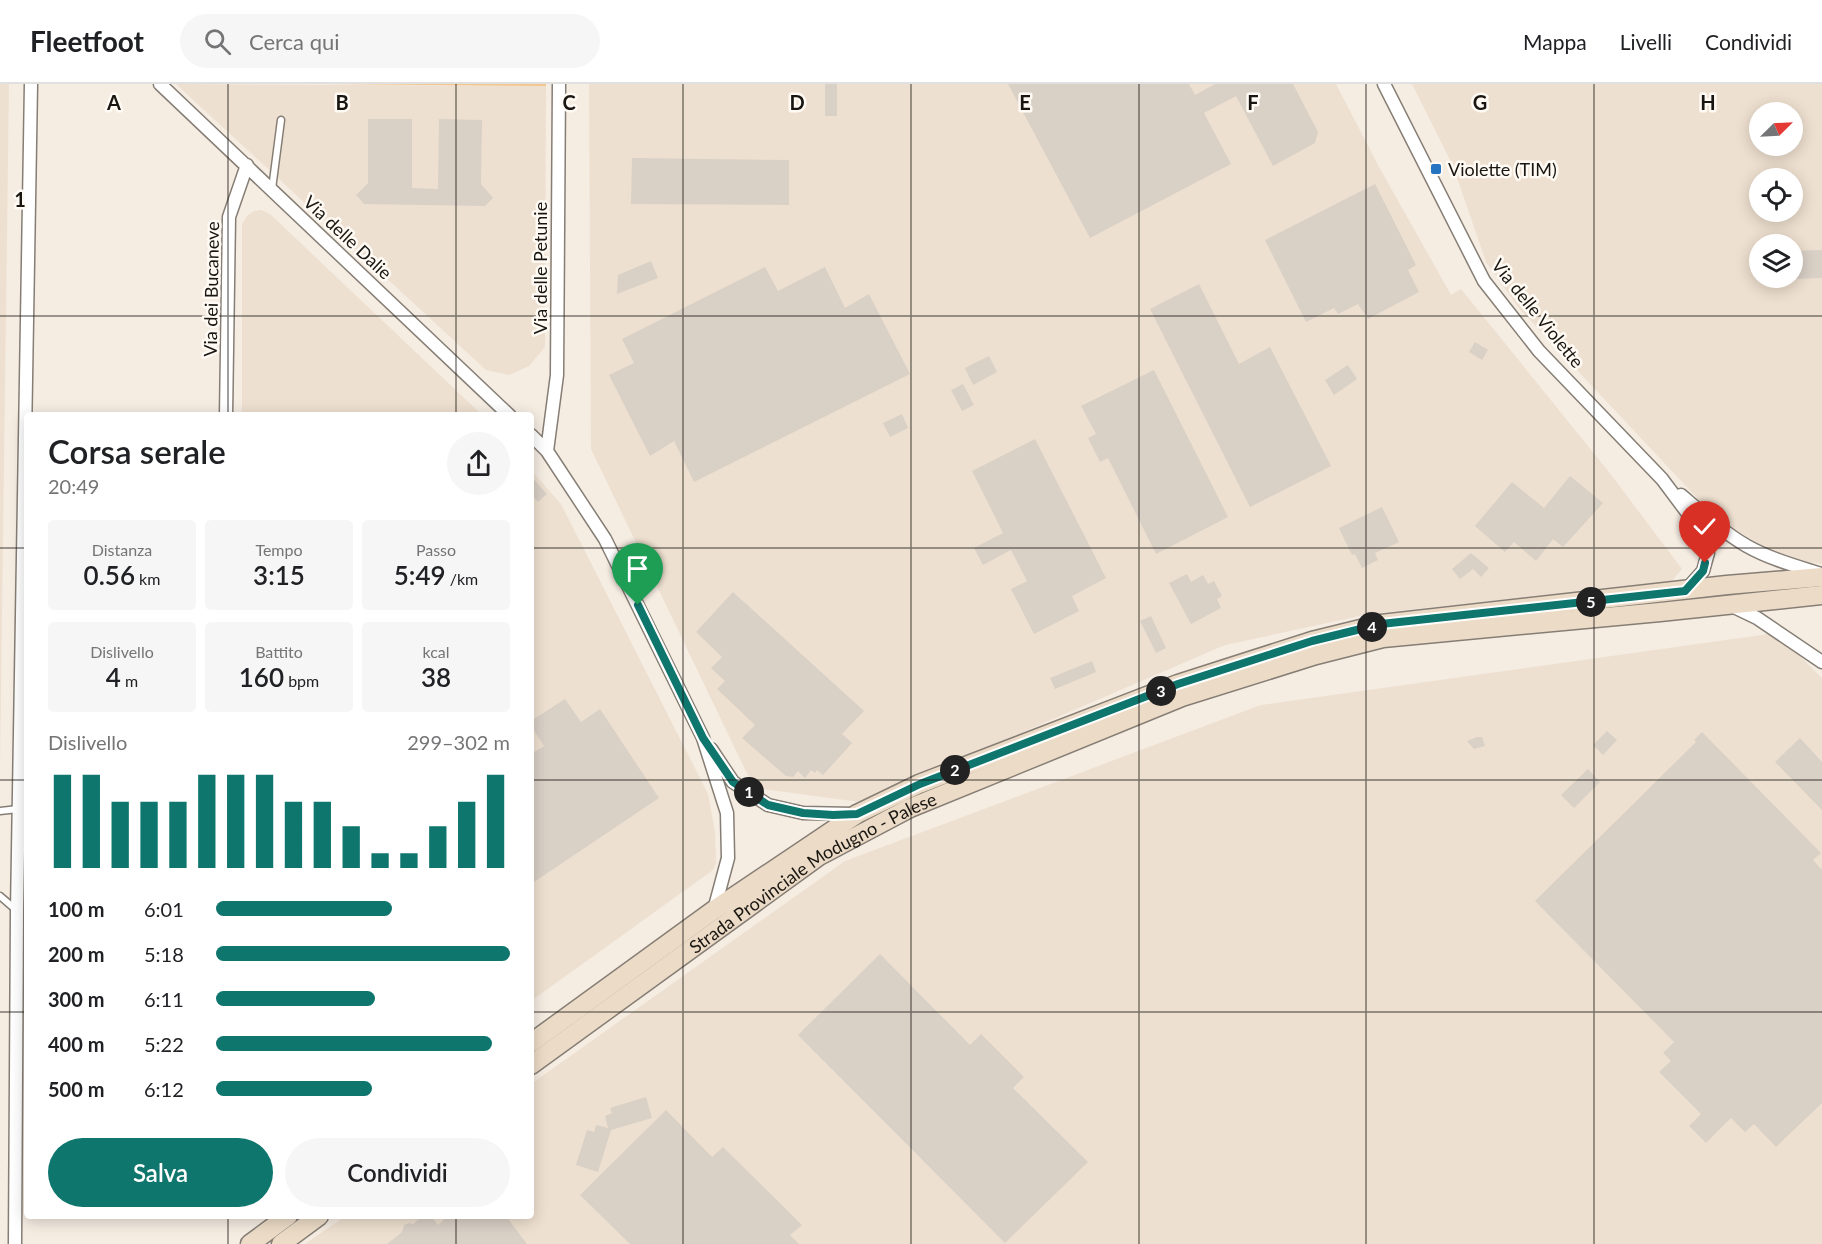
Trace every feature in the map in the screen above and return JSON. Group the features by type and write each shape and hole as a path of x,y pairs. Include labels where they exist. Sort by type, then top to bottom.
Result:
{"main road":[{"name":"Strada Provinciale Modugno - Palese","path":"534,1041 714,910 857,814 920,784 1178,684 1312,641 1381,624 1822,576"},
{"name":"Strada Provinciale Modugno - Palese","path":"534,1063 819,856 910,808 1182,697 1316,654 1383,638 1822,595"},
{"path":"250,1244 284,1219"},
{"path":"281,1244 316,1219"}],"street":[{"path":"25,412 31,84"},
{"name":"Via delle Dalie","path":"160,84 506,412"},
{"name":"Via delle Petunie","path":"547,451 557,375 560,84"},
{"name":"Via delle Violette","path":"1384,84 1484,281 1539,351 1662,479"},
{"name":"Via dei Bucaneve","path":"226,412 229,217 247,165"},
{"path":"534,438 547,451 605,539 703,738 733,782 768,805 803,813 857,814"},
{"path":"15,1244 18,809 24,474"},
{"path":"1662,479 1714,524 1748,546 1822,576"},
{"path":"1662,479 1701,531 1708,554 1703,571 1685,591"},
{"path":"1731,605 1757,618 1822,662"},
{"path":"703,738 727,813 728,858 714,910"},
{"path":"16,1043 24,1035"}],"lane":[{"path":"272,190 281,120"},
{"path":"0,811 18,809"},
{"path":"0,896 17,911"}],"shaded area":[{"path":"0,84 9,84 0,766"},
{"path":"176,84 546,86 545,347 529,366 509,375 486,370"},
{"path":"327,84 546,84 546,86"},
{"path":"589,84 1336,84 1379,167 1451,295 1461,289 1609,472 1682,569 1671,582 1369,614 1225,645 860,802 754,788 591,449"},
{"path":"1412,84 1822,84 1822,564 1798,560 1767,548 1736,530 1699,500 1518,307 1486,262 1453,166"},
{"path":"261,210 270,214 479,412 242,412 242,224 254,211"},
{"path":"534,473 561,504 708,794 715,832 716,863 713,870 534,999"},
{"path":"1776,633 1822,678 1822,1244 305,1244 341,1219 534,1219 534,1082 845,861 1261,705"}],"building":[{"path":"825,84 837,84 837,116 825,116"},
{"path":"1008,84 1189,84 1195,95 1215,84 1293,84 1318,132 1315,143 1273,166 1236,96 1204,113 1231,164 1090,238"},
{"path":"368,119 412,119 412,188 438,189 439,119 482,120 481,184 493,198 485,206 364,204 356,195 368,183"},
{"path":"632,158 789,160 789,205 631,204"},
{"path":"1375,184 1416,265 1408,270 1419,292 1368,319 1358,304 1338,314 1334,308 1306,322 1265,240"},
{"path":"1822,250 1822,278 1803,279 1803,251"},
{"path":"651,261 658,278 617,294 618,275"},
{"path":"765,267 778,291 825,267 845,308 869,294 910,374 694,482 674,441 650,456 609,375 634,363 622,339"},
{"path":"1199,284 1239,364 1270,347 1331,466 1250,507 1150,309"},
{"path":"1475,342 1488,350 1482,360 1469,352"},
{"path":"989,356 997,372 973,385 965,368"},
{"path":"1348,365 1357,379 1334,395 1325,380"},
{"path":"1154,370 1228,517 1156,554 1108,458 1100,462 1088,438 1096,434 1081,406"},
{"path":"963,384 974,405 962,411 951,390"},
{"path":"902,414 908,428 890,437 883,423"},
{"path":"1035,439 1106,578 1072,596 1079,611 1034,634 1011,589 1027,581 1011,550 983,565 974,548 1003,533 972,471"},
{"path":"1570,476 1603,503 1563,547 1553,539 1536,561 1514,542 1505,552 1475,526 1512,482 1544,508"},
{"path":"534,479 547,494 538,502 534,497"},
{"path":"1382,507 1399,542 1375,553 1378,560 1362,568 1355,554 1352,555 1339,528"},
{"path":"1471,553 1489,568 1481,577 1473,569 1460,579 1452,569"},
{"path":"1187,574 1191,582 1203,575 1208,584 1214,581 1222,596 1217,599 1221,608 1191,624 1169,583"},
{"path":"733,592 864,711 842,734 852,743 823,775 817,770 815,773 811,770 805,778 798,771 793,777 786,776 742,738 755,725 717,689 725,681 711,668 722,657 696,632"},
{"path":"1151,616 1166,648 1156,653 1140,621"},
{"path":"1092,661 1096,672 1055,689 1050,678"},
{"path":"565,699 581,722 600,709 659,798 534,882 534,752 544,746 534,731 534,719"},
{"path":"1607,731 1617,740 1603,755 1593,745"},
{"path":"1702,732 1821,853 1813,860 1822,870 1822,1103 1776,1147 1754,1124 1745,1132 1731,1118 1706,1143 1689,1126 1701,1114 1659,1072 1671,1061 1663,1053 1674,1042 1535,901 1696,742 1694,740"},
{"path":"1482,737 1485,746 1474,749 1467,741"},
{"path":"1800,738 1822,762 1822,810 1775,762"},
{"path":"1588,769 1600,782 1574,808 1561,795"},
{"path":"880,954 970,1045 981,1034 1024,1077 1013,1088 1088,1162 1005,1243 798,1035"},
{"path":"646,1097 652,1118 611,1130 598,1172 576,1165 587,1130 594,1132 596,1125 608,1128 605,1116 612,1113 610,1108"},
{"path":"666,1110 712,1157 723,1147 802,1225 790,1235 799,1244 630,1244 580,1195"},
{"path":"419,1219 433,1219 438,1225 445,1219 508,1219 527,1244 387,1244 402,1232 404,1225 413,1224"}],"place":[{"name":"Violette (TIM)","path":"1436,169"}],"route":[{"path":"638,605 703,738 733,782 768,805 803,813 833,815 857,814 920,784 1178,684 1312,641 1381,624 1685,591 1703,571 1705,563"}]}
